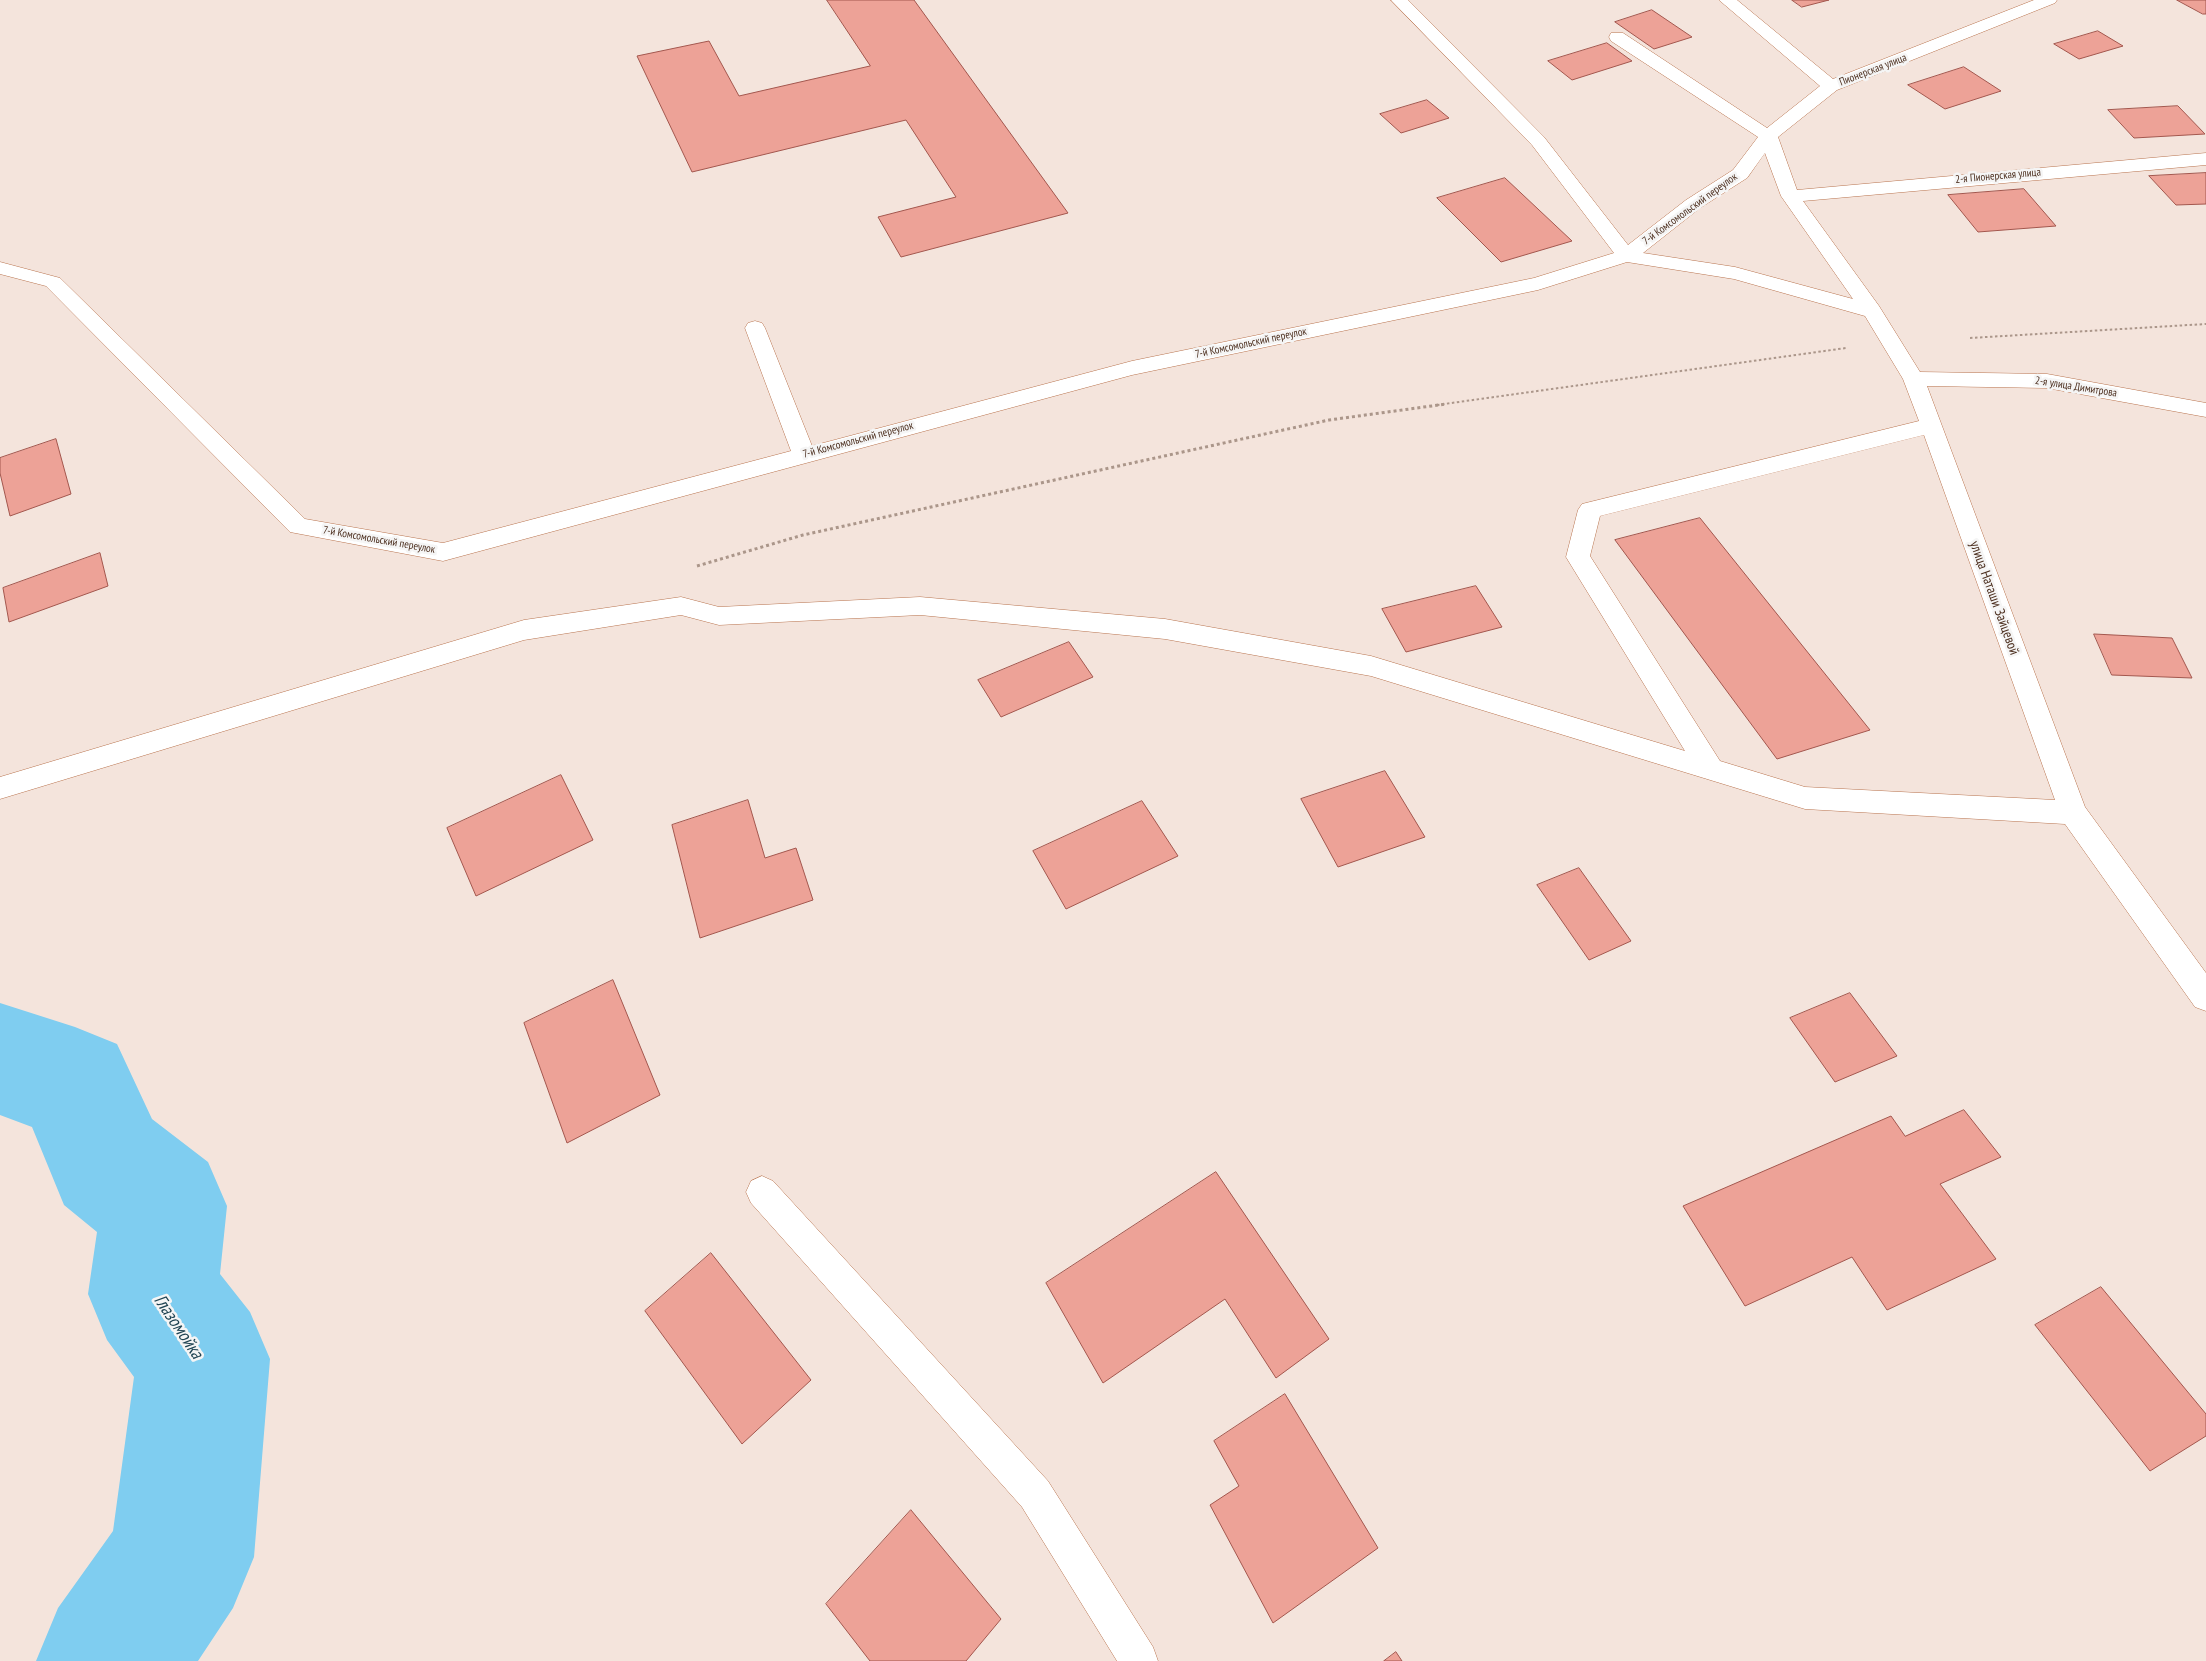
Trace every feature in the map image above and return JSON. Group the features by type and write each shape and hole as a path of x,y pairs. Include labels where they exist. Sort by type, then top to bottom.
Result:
{"street":[{"path":"1399,0 1538,141 1626,256 1734,272 1872,311"},
{"path":"1727,0 1830,86"},
{"name":"Пионерская улица","path":"1768,136 1830,86 2049,0"},
{"path":"1617,37 1768,136 1790,196"},
{"name":"7-й Комсомольский переулок","path":"0,268 53,282 298,526 443,552 1132,368 1538,284 1626,256 1693,204 1740,174 1768,136"},
{"name":"2-я Пионерская улица","path":"1790,196 2206,159"},
{"name":"улица Наташи Зайцевой","path":"1790,196 1872,311 1914,379 2073,813 2206,997"},
{"path":"755,328 804,455"},
{"name":"2-я улица Димитрова","path":"1914,379 2047,381 2206,410"},
{"path":"1711,769 1578,557 1590,510 1931,426"},
{"path":"0,788 524,630 681,606 719,616 920,606 1165,629 1371,666 1805,798 2073,813"},
{"path":"762,1192 1035,1494 1139,1661"}],"path":[{"path":"1969,338 2206,324"},
{"path":"689,568 803,535 1329,420 1890,342"}],"building":[{"path":"827,0 914,0 1068,213 901,257 878,217 956,197 906,120 692,172 637,56 709,41 739,96 870,66"},
{"path":"1792,0 1829,0 1802,7"},
{"path":"2177,0 2206,0 2206,14 2203,14"},
{"path":"1652,10 1692,37 1654,49 1615,22"},
{"path":"2098,31 2123,46 2079,59 2054,44"},
{"path":"1607,43 1632,61 1572,80 1548,61"},
{"path":"1964,67 2001,91 1945,109 1908,85"},
{"path":"1427,100 1449,118 1401,133 1380,114"},
{"path":"2178,106 2205,134 2134,138 2108,110"},
{"path":"2206,173 2206,204 2176,205 2149,176"},
{"path":"1505,178 1572,241 1501,262 1437,198"},
{"path":"2024,189 2056,226 1978,232 1948,195"},
{"path":"56,439 71,494 10,516 0,473 0,458"},
{"path":"1700,518 1870,730 1777,759 1615,540"},
{"path":"100,553 108,586 9,622 3,588"},
{"path":"1476,586 1502,627 1406,652 1382,609"},
{"path":"2094,634 2172,638 2192,678 2112,675"},
{"path":"1069,642 1093,677 1001,717 978,680"},
{"path":"1385,771 1425,837 1338,867 1301,799"},
{"path":"561,775 593,840 476,896 447,828"},
{"path":"748,800 765,858 796,848 813,900 700,938 672,825"},
{"path":"1142,801 1178,856 1066,909 1033,851"},
{"path":"1579,868 1631,941 1589,960 1537,885"},
{"path":"613,980 660,1095 567,1143 524,1023"},
{"path":"1850,993 1897,1056 1835,1082 1790,1018"},
{"path":"1964,1110 2001,1157 1940,1184 1996,1259 1887,1310 1852,1257 1745,1306 1683,1206 1891,1116 1905,1136"},
{"path":"1216,1172 1329,1339 1276,1378 1225,1299 1103,1383 1046,1283"},
{"path":"711,1253 811,1380 742,1444 645,1311"},
{"path":"2101,1287 2206,1414 2206,1436 2150,1471 2035,1325"},
{"path":"1285,1394 1378,1548 1273,1623 1210,1505 1239,1486 1214,1441"},
{"path":"911,1510 1001,1619 966,1661 870,1661 826,1604"},
{"path":"1396,1652 1402,1661 1384,1661"}],"waterway":[{"name":"Глазомойка","path":"0,1059 75,1085 108,1162 164,1206 153,1294 203,1359 182,1557 111,1661"}]}
